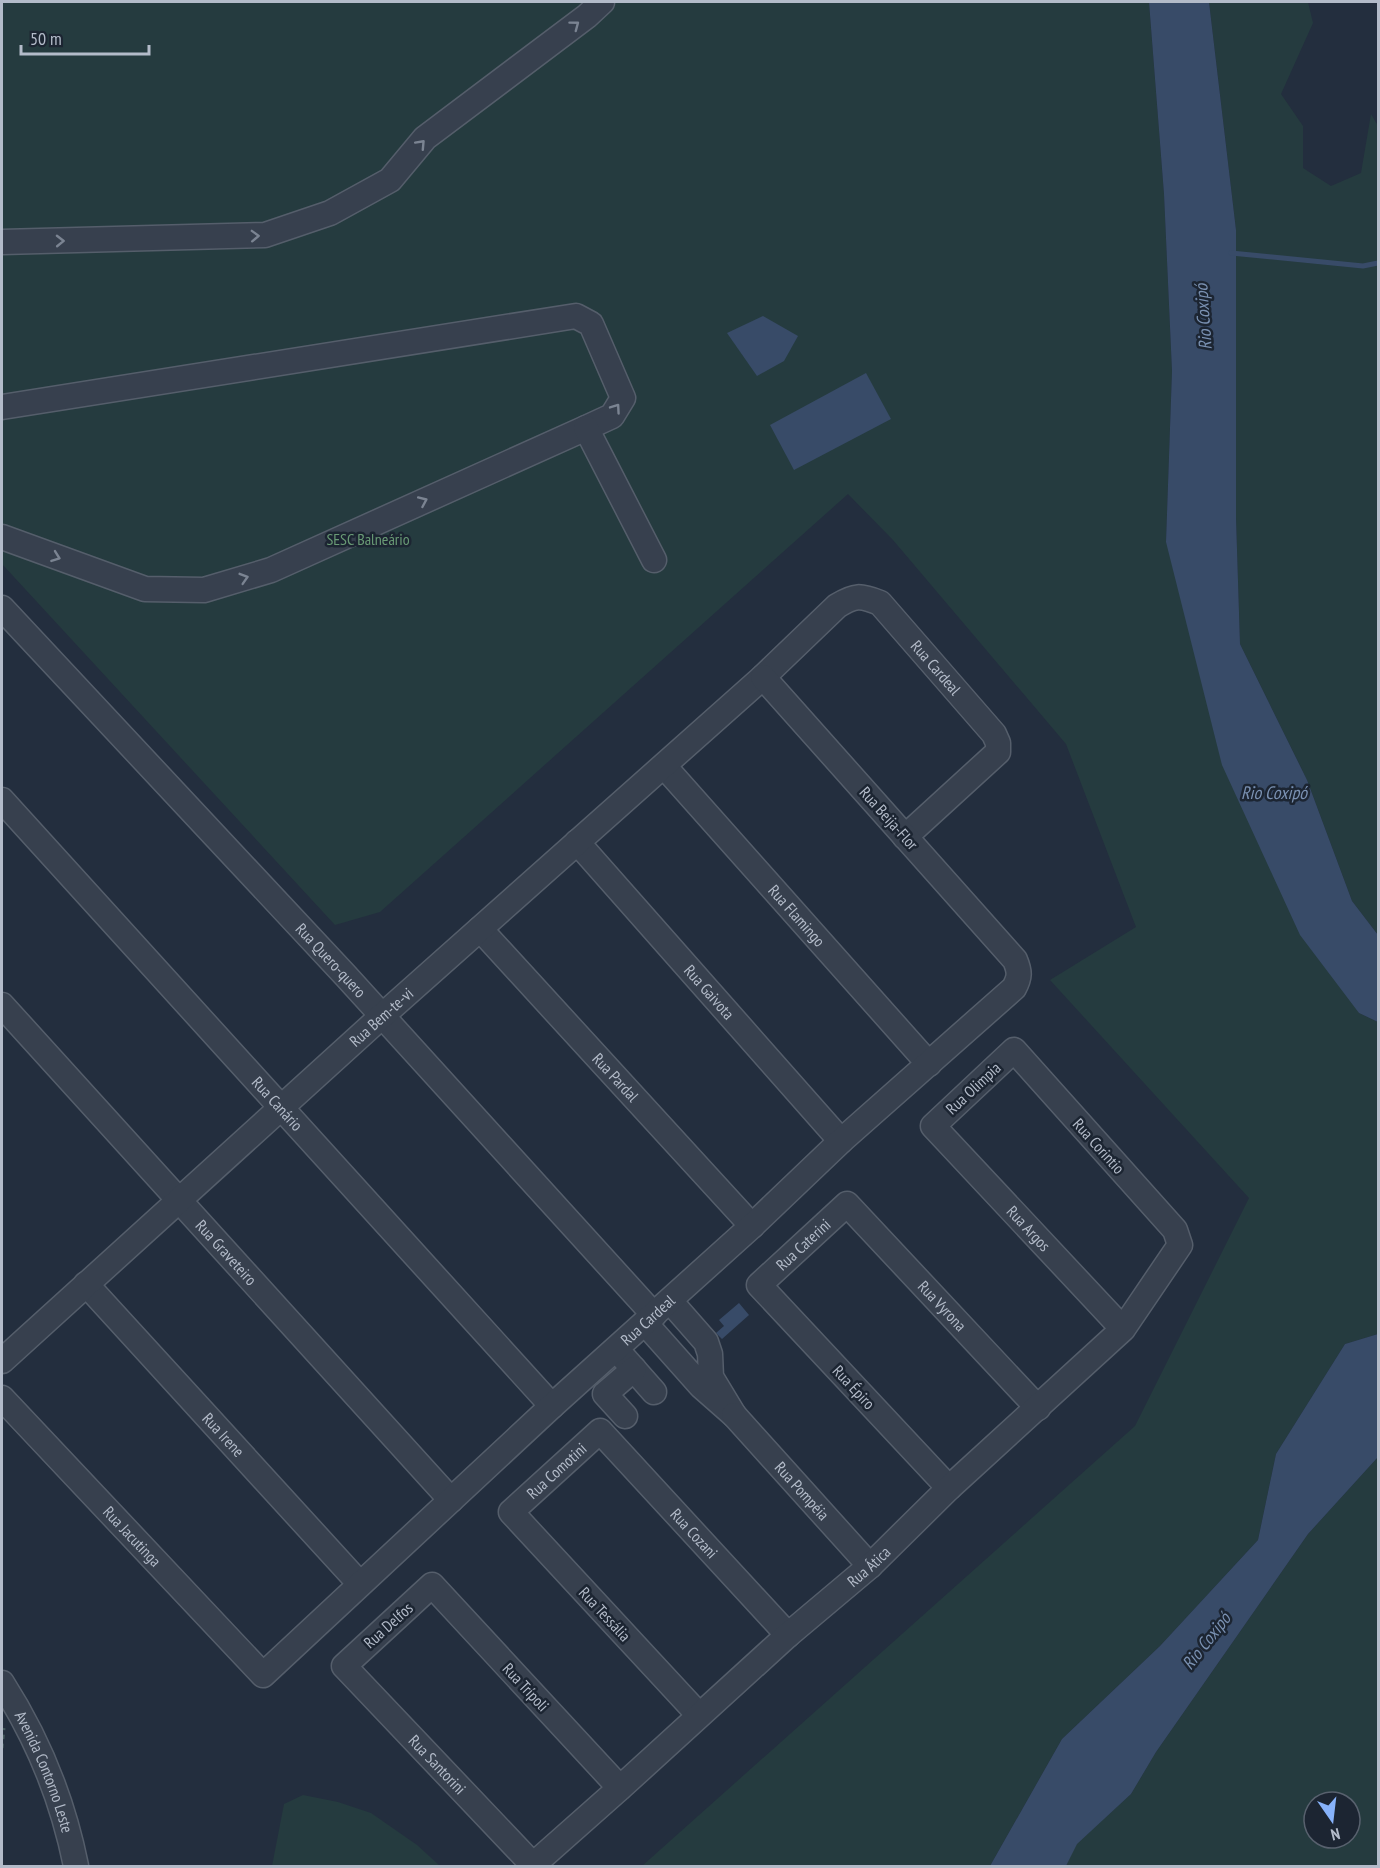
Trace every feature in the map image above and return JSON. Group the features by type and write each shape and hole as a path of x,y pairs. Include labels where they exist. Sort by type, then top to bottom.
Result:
{"street":[{"path":"2,242 265,236 330,213 390,180 425,138 587,16 602,2"},
{"path":"2,407 576,316 591,324 623,398 612,416 586,428 271,570 204,590 146,590 2,537"},
{"path":"586,428 654,560"},
{"name":"Rua Cardeal","path":"763,676 837,606 851,598 864,597 880,603 994,734 998,743 998,752 905,837"},
{"name":"Rua Quero-quero","path":"2,608 382,1016 654,1316"},
{"name":"Rua Bem-te-vi","path":"2,1361 382,1016 763,676"},
{"name":"Rua Beija-Flor","path":"763,676 1015,960"},
{"name":"Rua Flamingo","path":"664,766 929,1064"},
{"name":"Rua Canário","path":"2,800 552,1406"},
{"name":"Rua Gaivota","path":"577,842 841,1141"},
{"name":"Rua Pardal","path":"480,929 752,1226"},
{"name":"Rua Cardeal","path":"263,1675 552,1406 752,1226 841,1141 1014,988 1020,978 1015,960"},
{"name":"Rua Graveteiro","path":"2,1005 451,1500"},
{"name":"Rua Olimpia","path":"933,1126 1014,1050"},
{"name":"Rua Corintio","path":"1014,1050 1175,1230 1180,1245"},
{"name":"Rua Argos","path":"933,1126 1124,1329"},
{"name":"Rua Caterini","path":"759,1285 848,1204"},
{"name":"Rua Vyrona","path":"848,1204 1038,1408"},
{"name":"Rua Ática","path":"533,1865 788,1635 870,1566 950,1488 1124,1329 1180,1245"},
{"name":"Rua Irene","path":"86,1284 360,1584"},
{"name":"Rua Épiro","path":"759,1285 950,1488"},
{"name":"Rua Pompéia","path":"654,1316 705,1340 711,1360 711,1377 734,1415"},
{"name":"Rua Pompéia","path":"654,1316 686,1359 697,1382 734,1415 870,1566"},
{"path":"616,1349 654,1392"},
{"path":"625,1416 605,1394 634,1369"},
{"name":"Rua Jacutinga","path":"2,1398 263,1675"},
{"name":"Rua Comotini","path":"511,1512 600,1431"},
{"name":"Rua Cozani","path":"600,1431 788,1635"},
{"name":"Rua Tessália","path":"511,1512 699,1715"},
{"name":"Rua Delfos","path":"344,1666 432,1585"},
{"name":"Rua Trípoli","path":"432,1585 620,1788"},
{"name":"Rua Santorini","path":"344,1666 533,1865"},
{"name":"Avenida Contorno Leste","path":"2,1683 43,1759 60,1805 76,1866"}],"path":[{"path":"2,1720 4,1728 2,1748"}],"green space":[{"name":"SESC Balneário","path":"2,2 1149,2 1164,194 1172,371 1166,542 1359,1013 1378,1022 1378,1334 1345,1344 1276,1454 1258,1540 1160,1646 1062,1739 990,1866 642,1866 1135,1426 1249,1198 1050,980 1136,927 1066,744 893,540 848,494 380,912 335,925 2,564"},
{"path":"1209,2 1308,2 1313,23 1281,94 1303,126 1303,168 1331,186 1361,173 1371,114 1378,126 1378,935 1352,901 1307,780 1240,644 1236,518 1236,230"},
{"path":"1378,1457 1378,1866 1066,1866 1076,1844 1131,1794 1156,1752 1308,1534"},
{"path":"303,1795 338,1802 371,1813 417,1845 440,1866 272,1866 284,1804"}],"water":[{"name":"Rio Coxipó","path":"1149,2 1209,2 1236,230 1236,518 1240,644 1307,780 1352,901 1378,935 1378,1022 1359,1013 1300,935 1222,765 1166,542 1172,371 1164,194"},
{"path":"763,316 798,336 784,361 757,376 727,333"},
{"path":"866,373 891,419 794,470 770,425"},
{"path":"739,1303 749,1315 722,1339 716,1333 724,1326 719,1320"},
{"name":"Rio Coxipó","path":"1378,1334 1378,1457 1308,1534 1156,1752 1131,1794 1077,1844 1066,1866 990,1866 1062,1739 1160,1646 1258,1540 1276,1454 1345,1344"}],"waterway":[{"path":"1231,253 1363,266 1378,263"}]}
